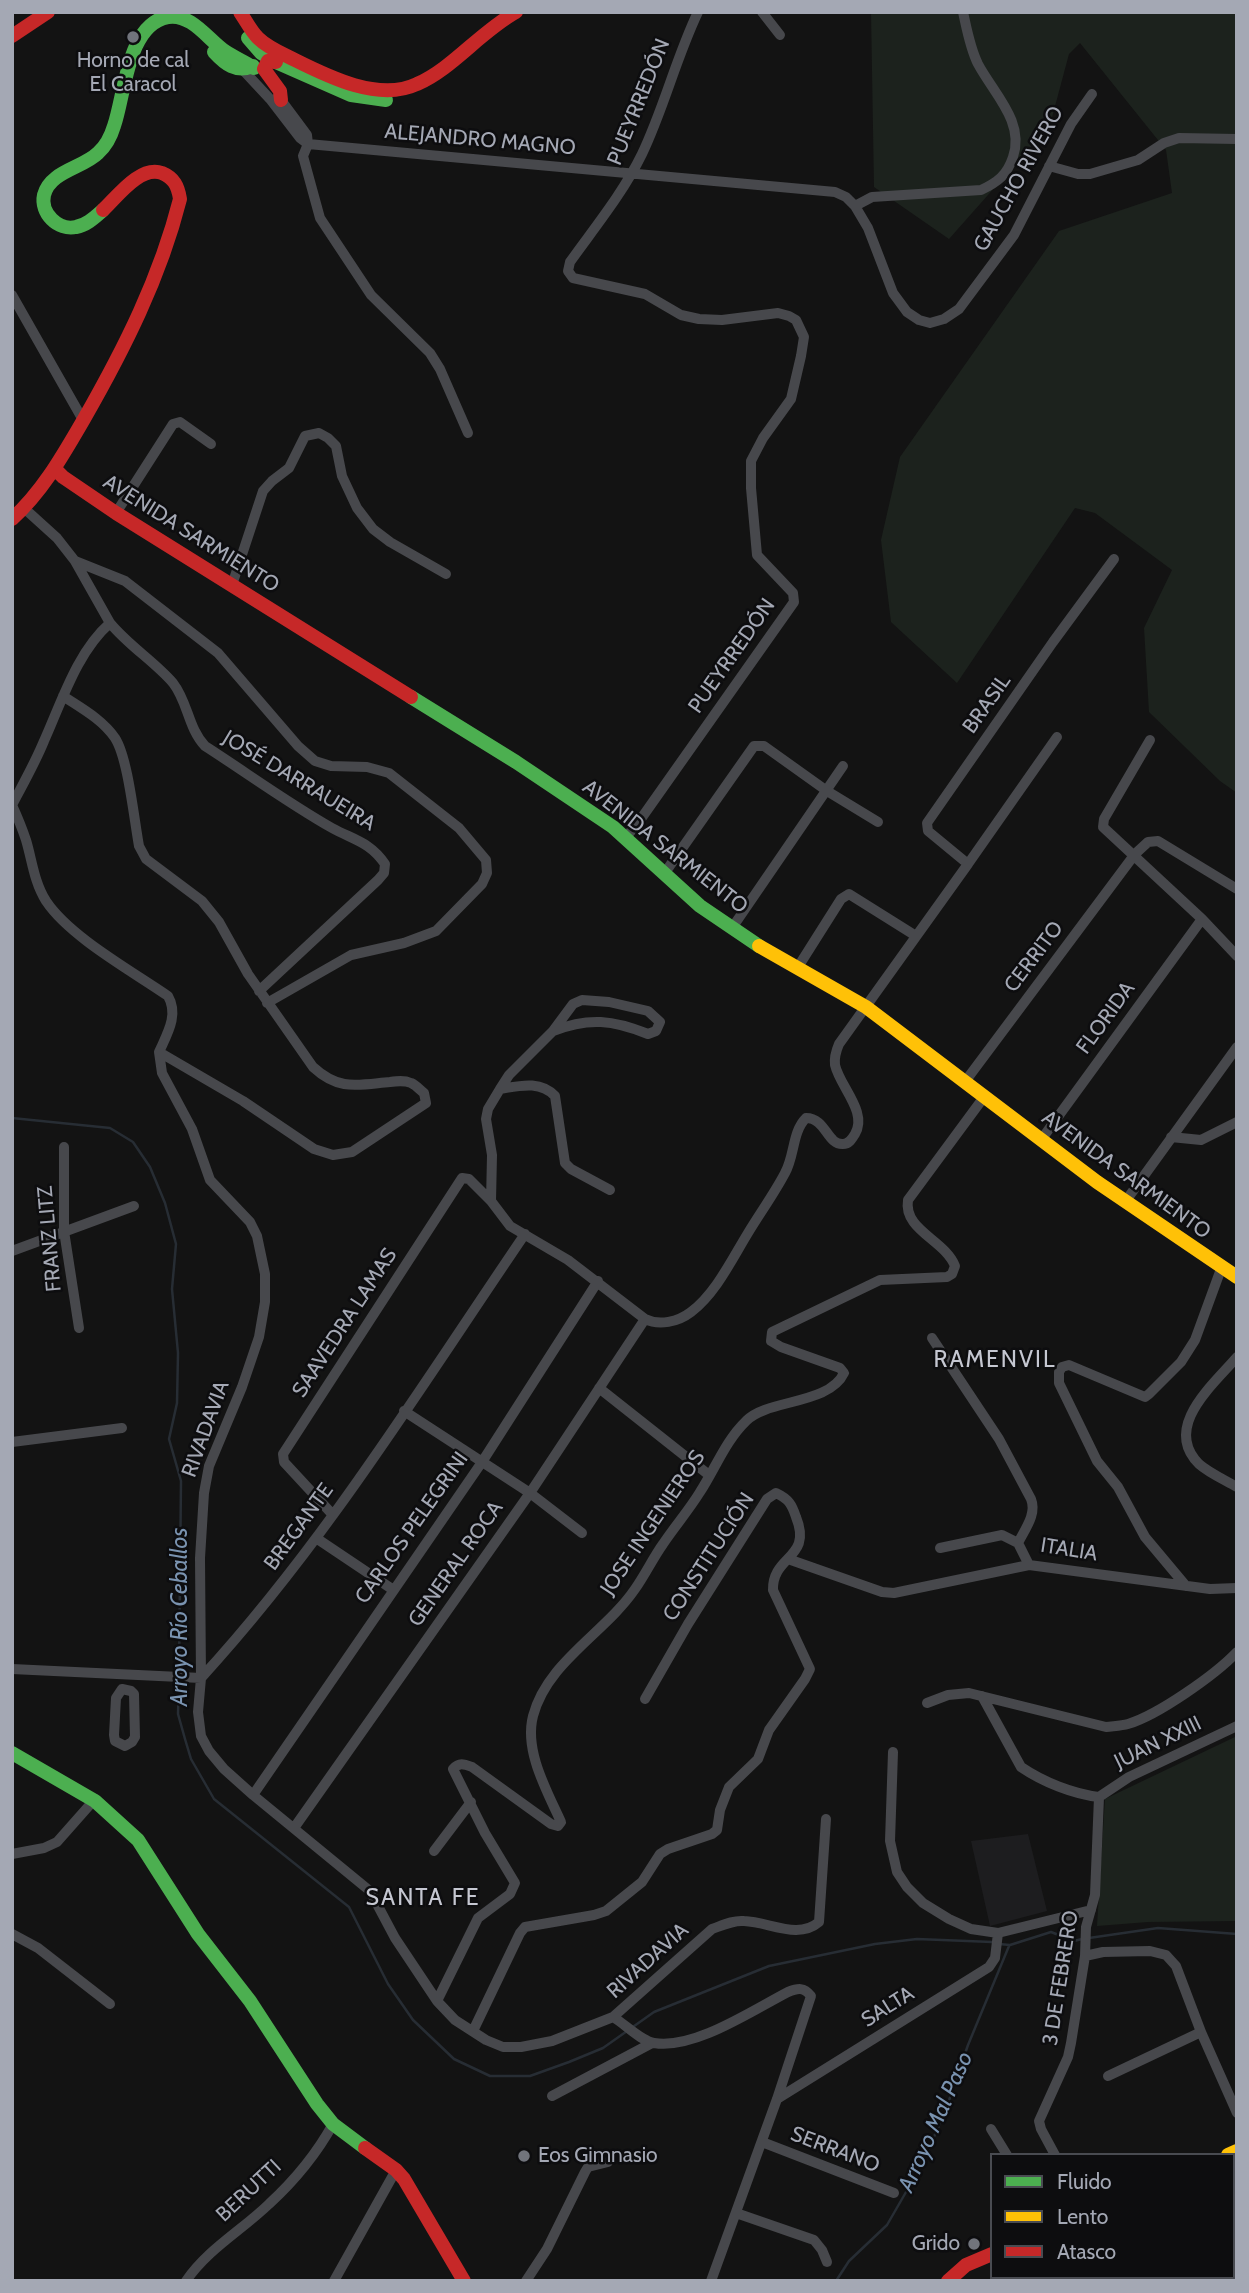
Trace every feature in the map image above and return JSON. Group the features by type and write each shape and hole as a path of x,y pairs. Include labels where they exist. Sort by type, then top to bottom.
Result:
{"street":[{"path":"12,36 48,12"},
{"path":"233,12 254,56 308,144"},
{"path":"240,12 254,56 307,135 308,144 303,156 320,218 371,295 430,353 440,369 468,433"},
{"path":"184,21 226,64 254,56 271,47 359,86 395,91 418,86 433,77 483,31 516,12"},
{"name":"PUEYRREDÓN","path":"625,838 794,602 793,593 757,555 752,517 751,461 774,421 789,404 803,337 796,320 778,313 722,320 699,319 681,315 645,294 573,278 568,271 570,262 632,173 698,12"},
{"path":"762,12 780,36"},
{"path":"856,206 872,197 981,190 996,183 1007,173 1018,137 1015,124 977,62 963,12"},
{"path":"12,519 25,509 55,469 118,361 151,294 176,216 179,193 171,177 159,171 146,172 91,220 77,228 70,229 51,220 44,206 44,199 54,181 97,154 110,137 130,65 142,35 151,25 172,17 201,29 223,50 254,56 351,95 389,100 412,95 432,85 460,53"},
{"name":"GAUCHO RIVERO","path":"856,206 869,228 893,293 907,312 930,323 944,319 959,309 1014,235 1071,124 1092,94"},
{"path":"1049,166 1078,174 1090,173 1138,160 1164,143 1179,138 1237,139"},
{"name":"ALEJANDRO MAGNO","path":"308,144 835,192 856,206"},
{"path":"12,295 83,421"},
{"path":"116,513 173,424 180,422 211,444"},
{"path":"232,585 263,491 289,468 305,436 319,433 336,446 342,476 357,508 373,529 390,542 446,574"},
{"name":"AVENIDA SARMIENTO","path":"55,469 116,513 516,762 613,827 700,906 732,928 866,1007 1125,1202 1221,1269 1237,1277"},
{"path":"25,509 57,538 75,561 110,623 95,637 64,695 12,805 26,839 35,877 46,900 61,918 84,937 168,996 173,1005 172,1020 159,1052 243,1101 314,1149 333,1155 352,1152 426,1103 424,1093 413,1083 403,1081 349,1086 325,1079 313,1067 267,1003 219,922 202,901 146,859 139,846 123,754 115,737 96,718 64,695"},
{"name":"BRASIL","path":"968,864 928,831 927,823 1114,559"},
{"path":"75,561 125,581 218,653 298,746 315,761 331,766 368,767 389,773 458,828 486,860 487,873 482,884 436,931 404,943 351,955 267,1003"},
{"name":"JOSÉ DARRAUEIRA","path":"110,623 125,641 172,682 180,693 195,736 205,746 333,829 366,844 376,851 385,864 384,873 378,880 260,992"},
{"path":"553,1031 576,1022 594,1022 615,1024 649,1034 656,1031 660,1022 648,1012 610,1002 582,1000 573,1004 553,1031 509,1075 488,1109 486,1119 492,1156 491,1201 510,1226 598,1281 645,1319 654,1323 676,1320 690,1313 705,1298 725,1270 786,1171 794,1151 797,1131 806,1118 812,1118 822,1124 832,1140 840,1144 846,1144 852,1139 860,1118 840,1081 835,1062 839,1044 1056,737"},
{"path":"1150,740 1104,819 1104,827 1135,854 1237,956"},
{"path":"664,874 754,746 764,746 827,791 878,821"},
{"path":"732,928 843,766"},
{"path":"1135,854 1148,842 1158,841 1237,889"},
{"name":"CERRITO","path":"964,1083 1135,854"},
{"path":"798,967 841,899 849,894 916,936"},
{"name":"FLORIDA","path":"1041,1140 1202,919"},
{"path":"1125,1202 1237,1046"},
{"name":"RIVADAVIA","path":"159,1052 162,1073 192,1129 210,1180 250,1222 257,1236 265,1275 265,1302 259,1337 242,1387 209,1465 204,1493 200,1558 198,1712 201,1736 224,1769 370,1891 395,1938 437,2001 455,2020 503,2047 521,2047 552,2041 614,2017 712,1929 729,1922 745,1921 801,1931 813,1927 819,1922 826,1819"},
{"path":"500,1089 527,1084 541,1086 552,1092 555,1096 565,1163 610,1190"},
{"name":"JOSE INGENIEROS","path":"437,2001 478,1918 510,1894 515,1883 485,1833 453,1769 463,1764 472,1767 551,1824 558,1826 561,1822 538,1769 531,1735 539,1699 550,1680 635,1590 662,1545 701,1492 709,1475 746,1421 757,1412 795,1403 830,1388 841,1380 844,1373 840,1368 781,1347 771,1341 772,1332 880,1280 947,1277 952,1274 955,1266 946,1250 913,1223 908,1215 908,1200 984,1097"},
{"path":"1171,1137 1201,1140 1237,1122"},
{"name":"FRANZ LITZ","path":"64,1147 64,1231 79,1328"},
{"name":"SAAVEDRA LAMAS","path":"333,1515 284,1462 283,1454 462,1178 469,1179 491,1201"},
{"path":"12,1251 135,1206"},
{"name":"BREGANTE","path":"197,1678 271,1599 333,1515 524,1234"},
{"path":"1186,1586 1145,1537 1118,1488 1097,1461 1059,1383 1059,1372 1062,1367 1069,1365 1132,1393 1144,1396 1149,1394 1181,1362 1195,1340 1221,1269"},
{"name":"CARLOS PELEGRINI","path":"253,1794 482,1462 598,1281"},
{"name":"GENERAL ROCA","path":"293,1828 530,1493 645,1319"},
{"name":"ITALIA","path":"932,1338 999,1439 1031,1499 1031,1518 1018,1543 1028,1565 1210,1589 1237,1588"},
{"path":"1237,1357 1199,1401 1187,1422 1185,1434 1187,1446 1201,1466 1237,1487"},
{"path":"599,1388 709,1475"},
{"path":"404,1411 530,1493 582,1533"},
{"path":"12,1442 122,1428"},
{"name":"CONSTITUCIÓN","path":"472,2031 525,1927 606,1911 642,1882 660,1854 717,1830 720,1810 729,1787 758,1759 769,1730 810,1669 773,1590 777,1571 797,1549 801,1539 802,1531 791,1504 785,1497 776,1493 767,1499 645,1699"},
{"path":"940,1548 1002,1535 1018,1543"},
{"path":"316,1538 392,1590"},
{"path":"788,1559 882,1592 894,1593 1028,1565"},
{"path":"927,1703 948,1695 968,1693 1106,1727 1126,1725 1146,1717 1220,1670 1237,1652"},
{"path":"12,1669 197,1678"},
{"path":"127,1674 127,1689"},
{"path":"127,1689 134,1694 135,1737 125,1745 115,1741 114,1735 116,1698 119,1691 127,1689"},
{"path":"982,1696 1021,1767 1083,1795 1099,1797"},
{"name":"JUAN XXIII","path":"1099,1797 1129,1777 1237,1726"},
{"path":"893,1752 890,1841 897,1872 923,1903 949,1919 997,1937 1091,1910"},
{"path":"12,1753 95,1799 114,1814 138,1840 198,1934 250,2001 317,2104 333,2123 396,2170 414,2193 464,2281"},
{"name":"3 DE FEBRERO","path":"1054,2153 1041,2129 1040,2121 1068,2057 1085,1952 1086,1927 1095,1895 1099,1797"},
{"path":"12,1854 44,1848 57,1842 95,1799"},
{"path":"434,1851 471,1802"},
{"path":"12,1934 38,1948 110,2004"},
{"name":"SALTA","path":"777,2099 989,1968 995,1958 997,1937"},
{"path":"1085,1952 1150,1951 1166,1955 1176,1966 1201,2032 1237,2113"},
{"path":"614,2017 647,2040 673,2043 696,2039 798,1988 806,1990 811,1996 762,2142 711,2281"},
{"path":"1108,2076 1201,2032"},
{"path":"552,2096 647,2040"},
{"name":"BERUTTI","path":"186,2281 208,2253 279,2194 320,2147 333,2123"},
{"path":"991,2129 1006,2153"},
{"name":"SERRANO","path":"762,2142 894,2193"},
{"path":"526,2281 547,2249 584,2172 588,2167 608,2162"},
{"path":"334,2281 396,2170"},
{"path":"736,2213 814,2240 827,2262"},
{"path":"948,2281 966,2265 990,2255"}],"shaded area":[{"path":"871,12 1237,12 1237,793 1220,781 1149,712 1144,628 1172,570 1095,513 1075,508 957,683 891,622 881,540 900,457 1059,231 1172,193 1166,150 1080,43 1069,54 1050,125 949,239 874,187"},
{"path":"1237,1736 1237,1921 1148,1922 1097,1926 1105,1799"},
{"path":"1028,1834 1047,1911 990,1926 971,1841"}],"waterway":[{"name":"Arroyo Río Ceballos","path":"12,1118 110,1128 133,1142 150,1167 165,1203 176,1244 172,1289 178,1353 177,1403 169,1439 181,1481 179,1673"},
{"name":"Arroyo Río Ceballos","path":"179,1680 178,1714 185,1739 191,1759 214,1799 349,1907 388,1984 413,2020 454,2059 490,2076 530,2076 569,2062 603,2048 654,2012 769,1966 875,1944 917,1939 992,1942"},
{"name":"Arroyo Río Ceballos","path":"1089,1938 1158,1928 1237,1934"},
{"name":"Arroyo Río Ceballos","path":"999,1944 1010,1945 1051,1932 1074,1941 1082,1939"},
{"name":"Arroyo Mal Paso","path":"836,2281 849,2261 887,2225 921,2166 945,2112 968,2045 1009,1946"}],"traffic: fast":[{"path":"103,210 84,224 69,228 57,223 48,214 43,202 44,195 53,180 92,158 106,144 114,126 136,46 154,22 168,17 185,19 226,52 254,68"},
{"path":"248,38 261,53 276,62 351,95 386,100"},
{"path":"214,52 236,68 253,66"},
{"path":"411,697 516,762 613,827 700,906 759,946"},
{"path":"12,1753 95,1801 138,1840 198,1934 250,2001 317,2104 333,2124 365,2148"}],"traffic: slow":[{"path":"759,946 866,1007 1097,1182 1237,1277"},
{"path":"1232,2153 1237,2151"}],"traffic: jam":[{"path":"12,36 48,12"},
{"path":"240,12 266,45 339,80 371,89 387,90 402,89 430,77 516,12"},
{"path":"276,62 268,61 264,69 280,91 281,100"},
{"path":"12,519 52,472 84,419 140,312 172,228 180,199 177,186 162,173 145,174 137,178 103,210"},
{"path":"55,469 116,513 411,697"},
{"path":"365,2148 404,2179 464,2281"},
{"path":"948,2281 966,2265 990,2255"}],"place":[{"name":"Horno de cal El Caracol","path":"133,37"},
{"name":"Eos Gimnasio","path":"524,2156"},
{"name":"Grido","path":"974,2244"}],"district":[{"name":"RAMENVIL","path":"995,1360"},
{"name":"SANTA FE","path":"423,1898"}]}
